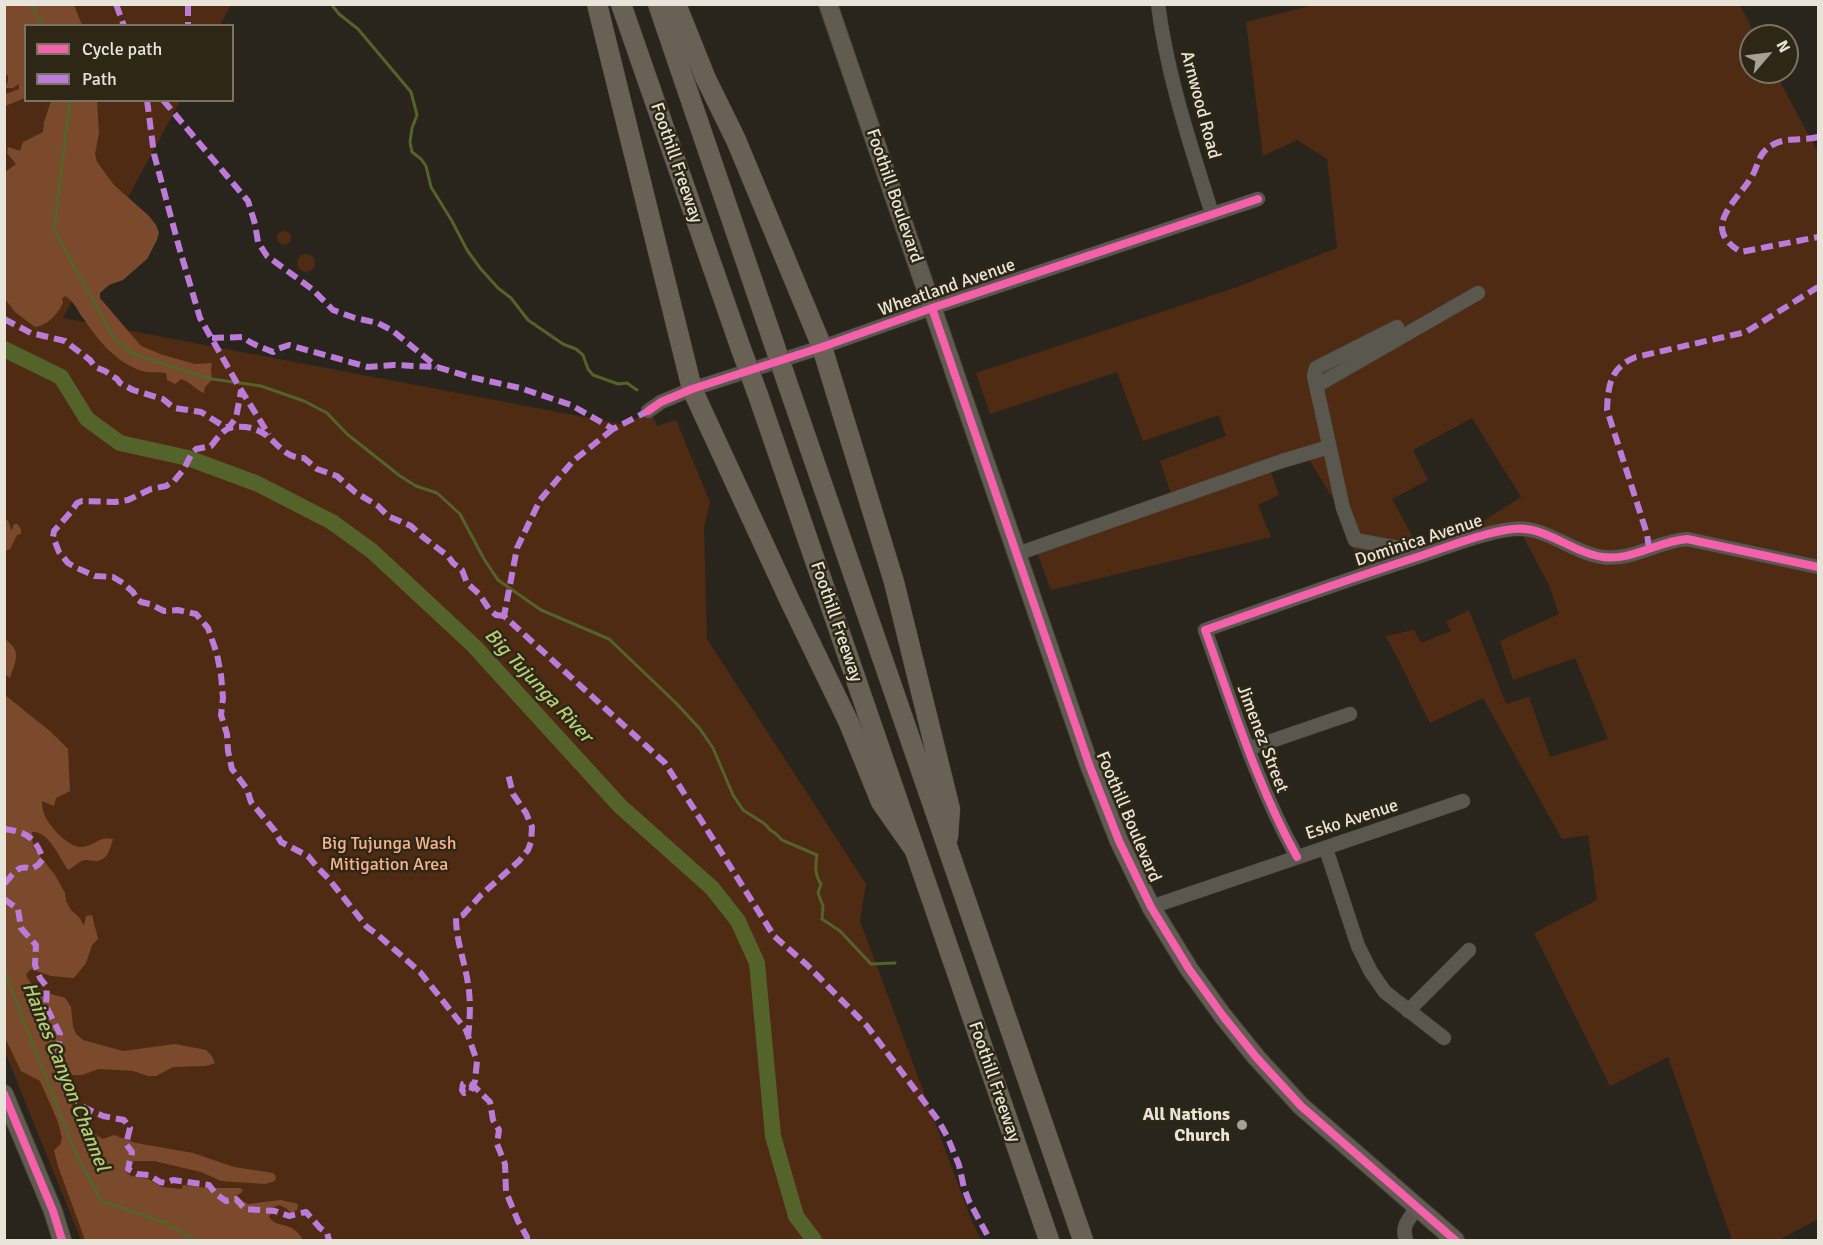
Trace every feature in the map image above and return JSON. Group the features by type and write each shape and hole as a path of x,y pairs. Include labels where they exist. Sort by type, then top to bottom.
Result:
{"highway":[{"path":"597,4 692,389 849,723 881,802 914,849"},
{"name":"Foothill Freeway","path":"621,4 1049,1240"},
{"name":"Foothill Freeway","path":"658,4 1083,1240"},
{"path":"676,4 706,79 736,140 822,347 894,582 950,809 947,846"}],"main road":[{"name":"Foothill Boulevard","path":"828,4 1090,767 1123,852 1151,907 1205,992 1256,1057 1301,1106 1455,1240"},
{"path":"4,1095 63,1240"}],"street":[{"name":"Arnwood Road","path":"1158,4 1161,29 1183,119 1212,214"},
{"name":"Wheatland Avenue","path":"648,411 661,402 692,389 1258,199"},
{"path":"1316,386 1478,293"},
{"path":"1397,327 1316,368 1314,376 1343,508 1355,540 1430,553"},
{"path":"1017,554 1282,461 1329,447"},
{"name":"Dominica Avenue","path":"1206,630 1327,586 1514,528 1555,538 1585,553 1605,557 1626,556 1676,540 1687,539 1818,567"},
{"name":"Jimenez Street","path":"1206,630 1248,749 1279,825 1297,857"},
{"path":"1248,749 1350,714"},
{"name":"Esko Avenue","path":"1151,907 1463,801"},
{"path":"1326,849 1364,960 1377,983 1408,1011 1444,1038"},
{"path":"1408,1011 1469,950"},
{"path":"1406,1240 1403,1231 1417,1208"}],"green space":[{"path":"1318,4 1740,5 1750,24 1739,24 1739,84 1781,84 1818,153 1818,1219 1779,1240 1732,1240 1668,1057 1610,1086 1534,933 1597,900 1588,835 1562,839 1483,698 1430,723 1386,636 1414,630 1421,643 1451,631 1446,622 1469,610 1506,704 1529,697 1550,757 1608,739 1575,658 1513,680 1500,641 1559,614 1549,585 1518,527 1452,541 1521,497 1472,418 1413,450 1428,480 1392,499 1422,554 1360,577 1346,519 1303,450 1270,469 1279,495 1258,505 1271,537 1051,590 1035,547 1173,500 1160,461 1226,436 1219,415 1143,441 1117,372 990,414 976,373 1237,287 1337,248 1327,159 1297,140 1263,156 1246,22"},
{"name":"Big Tujunga Wash Mitigation Area","path":"4,5 231,5 221,24 24,24 24,102 179,102 63,318 621,424 652,413 657,426 676,420 710,502 704,528 707,639 866,884 860,921 971,1219 981,1240 81,1240 5,1052"},
{"path":"284,231 289,233 291,238 289,243 284,245 279,243 277,238 279,233"},
{"path":"306,254 312,257 315,263 312,269 306,272 300,269 297,263 300,257"}],"shaded area":[{"path":"5,4 74,5 82,24 24,24 24,98 5,106 5,94 19,89 19,84 13,88 5,88 8,75 4,76"},
{"path":"51,102 97,102 99,133 95,154 97,162 114,185 149,216 159,233 147,259 123,280 109,285 100,293 100,298 141,346 195,364 212,363 212,380 205,387 204,393 181,379 175,384 167,380 166,373 142,371 115,356 65,296 55,315 48,322 35,327 15,312 5,299 5,172 16,164 7,153 8,147 20,151 23,142 43,132"},
{"path":"8,520 11,530 14,524 17,524 21,529 21,534 17,535 10,549 5,551 5,521"},
{"path":"5,639 16,652 16,661 10,678 5,674"},
{"path":"5,695 51,732 68,749 70,791 56,798 54,806 42,801 42,808 53,828 64,839 76,846 82,847 100,840 113,839 103,859 84,860 68,870 48,840 43,835 32,832 33,847 55,875 71,910 84,926 86,916 92,915 98,939 92,945 86,963 74,978 51,976 31,969 26,974 28,980 37,988 65,998 71,1007 76,1034 83,1040 123,1051 175,1044 206,1050 215,1063 206,1066 173,1067 156,1076 133,1071 99,1069 82,1075 68,1075 61,1080 81,1126 103,1139 114,1135 136,1143 193,1153 234,1167 273,1173 276,1176 275,1181 265,1184 221,1181 201,1172 154,1161 131,1161 125,1166 127,1173 131,1176 148,1179 162,1187 182,1189 183,1185 240,1188 243,1190 237,1197 248,1204 281,1200 298,1204 297,1210 291,1213 279,1205 274,1207 269,1217 276,1223 294,1229 303,1240 85,1240 54,1150 60,1145 62,1138 58,1122 40,1081 21,1071 5,1038"}],"waterway":[{"path":"31,4 42,24"},
{"path":"331,4 339,14 358,29 411,92 417,115 410,142 412,152 426,166 431,187 467,250 480,268 498,288 511,298 528,320 583,355 593,375 618,384 627,383 637,390"},
{"path":"70,102 54,230 114,338 130,352 160,363 212,379 261,386 304,401 327,413 347,434 400,476 416,486 437,493 460,514 498,580 541,610 609,639 676,703 700,729 713,748 733,795 743,810 765,824 782,840 817,855 816,870 821,884 818,893 823,906 822,919 840,931 871,964 895,963"},
{"name":"Big Tujunga River","path":"4,349 61,377 87,419 120,443 188,458 258,484 332,522 372,551 474,646 620,806 712,888 738,921 757,963 773,1136 796,1216 814,1240"},
{"name":"Haines Canyon Channel","path":"4,970 78,1159 102,1201 166,1223 194,1240"}],"marked path":[{"path":"116,4 123,24"},
{"path":"188,4 188,24"},
{"path":"147,102 154,154 200,318 269,435"},
{"path":"165,102 248,201 258,242 267,256 312,289 333,310 378,323 393,331 437,367"},
{"path":"1818,137 1784,141 1768,148 1761,155 1754,173 1730,207 1722,225 1723,234 1729,243 1741,252 1818,237"},
{"path":"1649,548 1647,534 1607,410 1608,392 1616,371 1636,357 1746,332 1818,287"},
{"path":"4,319 31,333 65,341 90,360 95,367 133,390 163,399 174,408 201,412 225,427 229,427 236,418 241,391"},
{"path":"212,338 243,337 273,352 289,345 368,367 394,365 437,367 520,388 571,405 613,429 648,411"},
{"path":"504,616 496,615 489,609 479,594 467,583 462,570 411,526 388,516 337,476 317,469 304,458 288,454 264,434 246,427 229,428 211,446 196,449 184,469 174,481 166,486 151,489 128,500 77,503 54,531 53,537 59,552 68,563 95,576 113,577 123,583 141,602 164,611 178,610 196,614 208,628 221,675 223,698 221,715 227,734 232,769 247,789 251,802 281,842 308,856 367,927 420,972 466,1030 477,1061 475,1081 471,1091 464,1093 462,1090 463,1084 467,1083 474,1086 490,1102 493,1120 499,1130 497,1144 505,1164 506,1192 527,1240"},
{"path":"613,429 573,461 540,500 517,548 504,616 665,763 774,936 807,965 867,1026 938,1120 959,1165 969,1201 990,1240"},
{"path":"468,1037 469,990 457,935 456,918 463,915 481,895 519,861 531,842 532,827 513,794 508,774"},
{"path":"4,829 29,837 37,845 43,859 31,869 19,869 4,884"},
{"path":"4,899 18,909 21,928 36,945 35,965 40,978 47,987 46,1006 60,1034 58,1054 65,1082 72,1090 76,1100 85,1108 103,1116 124,1120 130,1128 126,1144 132,1152 128,1169 137,1174 149,1175 165,1183 173,1180 209,1185 226,1201 236,1199 245,1209 275,1211 289,1216 306,1212 327,1233 329,1240"}],"cycle path":[{"path":"648,411 661,402 692,389 1258,199"},
{"path":"932,308 1090,767 1119,841 1151,907 1189,969 1256,1057 1301,1106 1455,1240"},
{"path":"1297,857 1258,774 1205,630 1465,541 1513,529 1536,531 1603,557 1635,554 1666,543 1687,539 1818,567"},
{"path":"4,1094 53,1211 62,1240"}],"place":[{"name":"All Nations Church","path":"1242,1125"}]}
